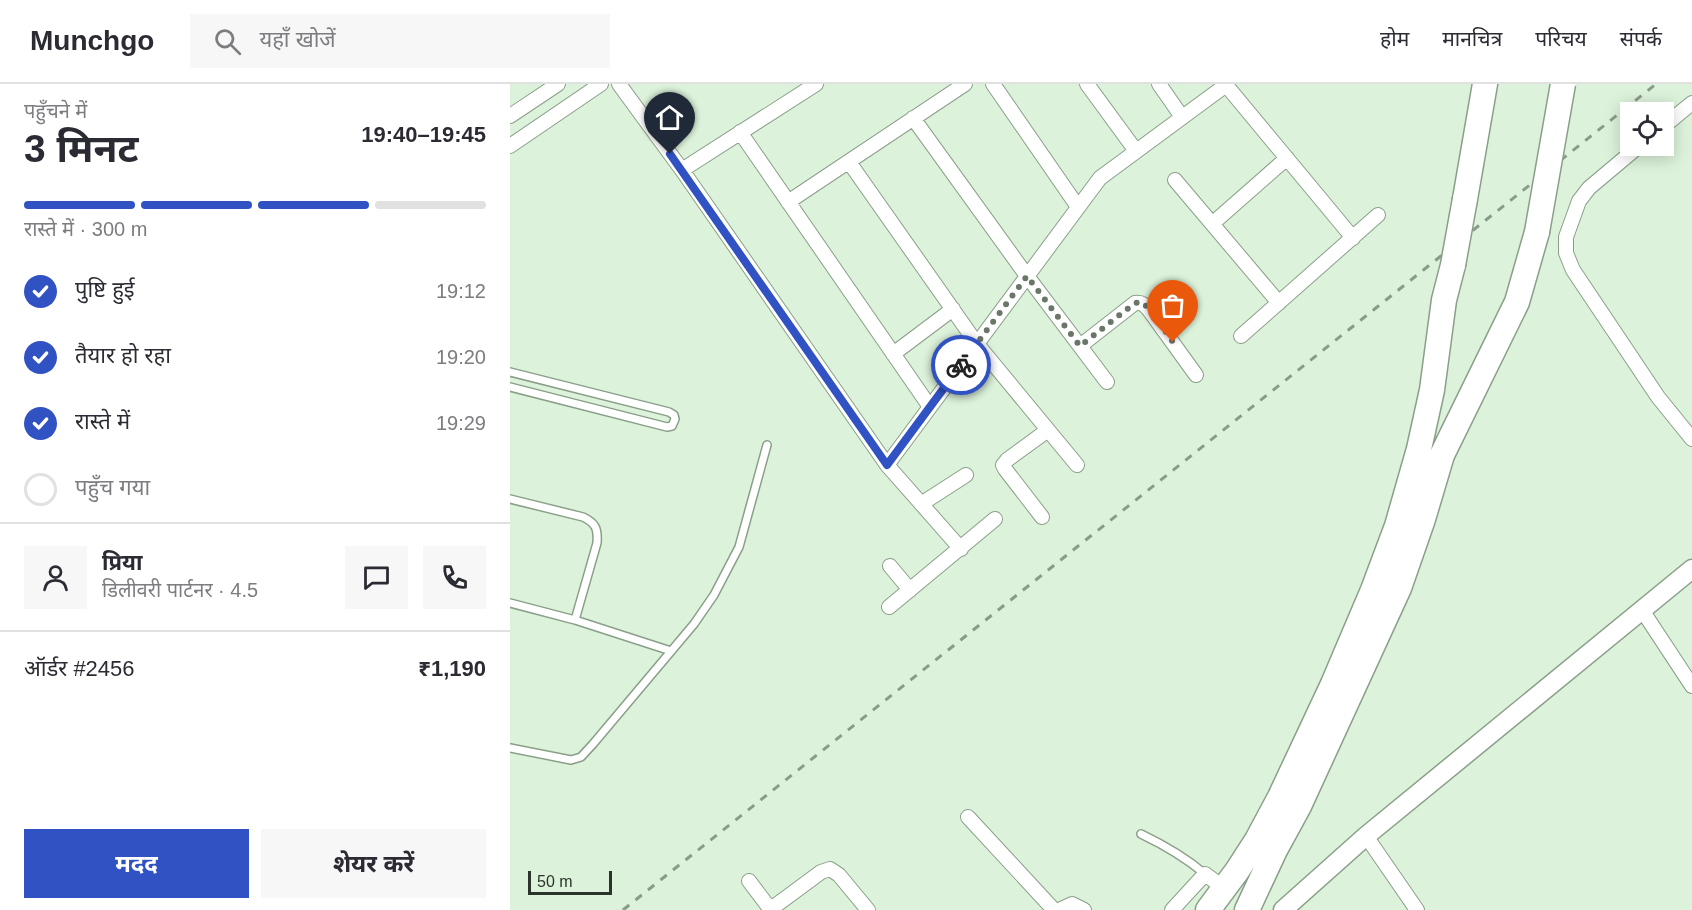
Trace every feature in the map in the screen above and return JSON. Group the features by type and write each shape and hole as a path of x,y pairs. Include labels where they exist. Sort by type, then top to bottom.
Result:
{"highway":[{"path":"1208,910 1215,881 1257,840 1280,797 1334,684 1396,526 1419,449 1432,390 1444,300 1453,265 1485,84"},
{"path":"1247,910 1299,806 1399,588 1424,519 1442,455 1517,302 1537,232 1563,84"}],"street":[{"path":"510,116 540,89 558,84"},
{"path":"510,146 601,84"},
{"path":"682,170 816,84"},
{"path":"788,202 965,84"},
{"path":"993,84 1078,207"},
{"path":"1087,84 1136,151"},
{"path":"1160,84 1182,117"},
{"path":"887,465 1100,178 1226,85 1353,238"},
{"path":"624,86 887,465 961,549"},
{"path":"1674,118 1692,103"},
{"path":"914,118 1027,276 1107,382"},
{"path":"740,132 930,407"},
{"path":"1628,156 1589,188 1579,201 1566,237 1566,253 1573,270 1658,397 1692,439"},
{"path":"1212,224 1287,158"},
{"path":"849,162 977,344 1077,465"},
{"path":"1175,180 1279,303"},
{"path":"1241,336 1378,215"},
{"path":"1080,346 1139,302 1149,310 1196,375"},
{"path":"893,354 953,309"},
{"path":"1042,517 1004,465 1007,460 1048,430"},
{"path":"921,504 966,475"},
{"path":"890,607 995,519"},
{"path":"890,566 910,590"},
{"path":"1283,910 1366,836 1692,569"},
{"path":"1642,610 1692,686"},
{"path":"968,817 1054,910"},
{"path":"1366,836 1417,910"},
{"path":"749,881 771,910 821,872 830,869 839,875 867,910"},
{"path":"1172,910 1215,881"},
{"path":"1059,910 1072,904 1084,910"}],"lane":[{"path":"510,372 669,412 674,415 675,419 672,426 667,427 510,387"},
{"path":"510,748 571,759 581,757 593,744 671,651 714,595 739,547 767,445"},
{"path":"510,499 583,517 591,520 596,526 597,543 576,620"},
{"path":"510,603 576,620 671,651"},
{"path":"1141,834 1188,860 1215,881"}],"railway":[{"path":"623,910 1656,84"}],"way so far":[{"path":"961,365 1027,276 1080,346 1139,302 1149,310 1173,342"}],"route":[{"path":"670,154 887,465 961,365"}]}
